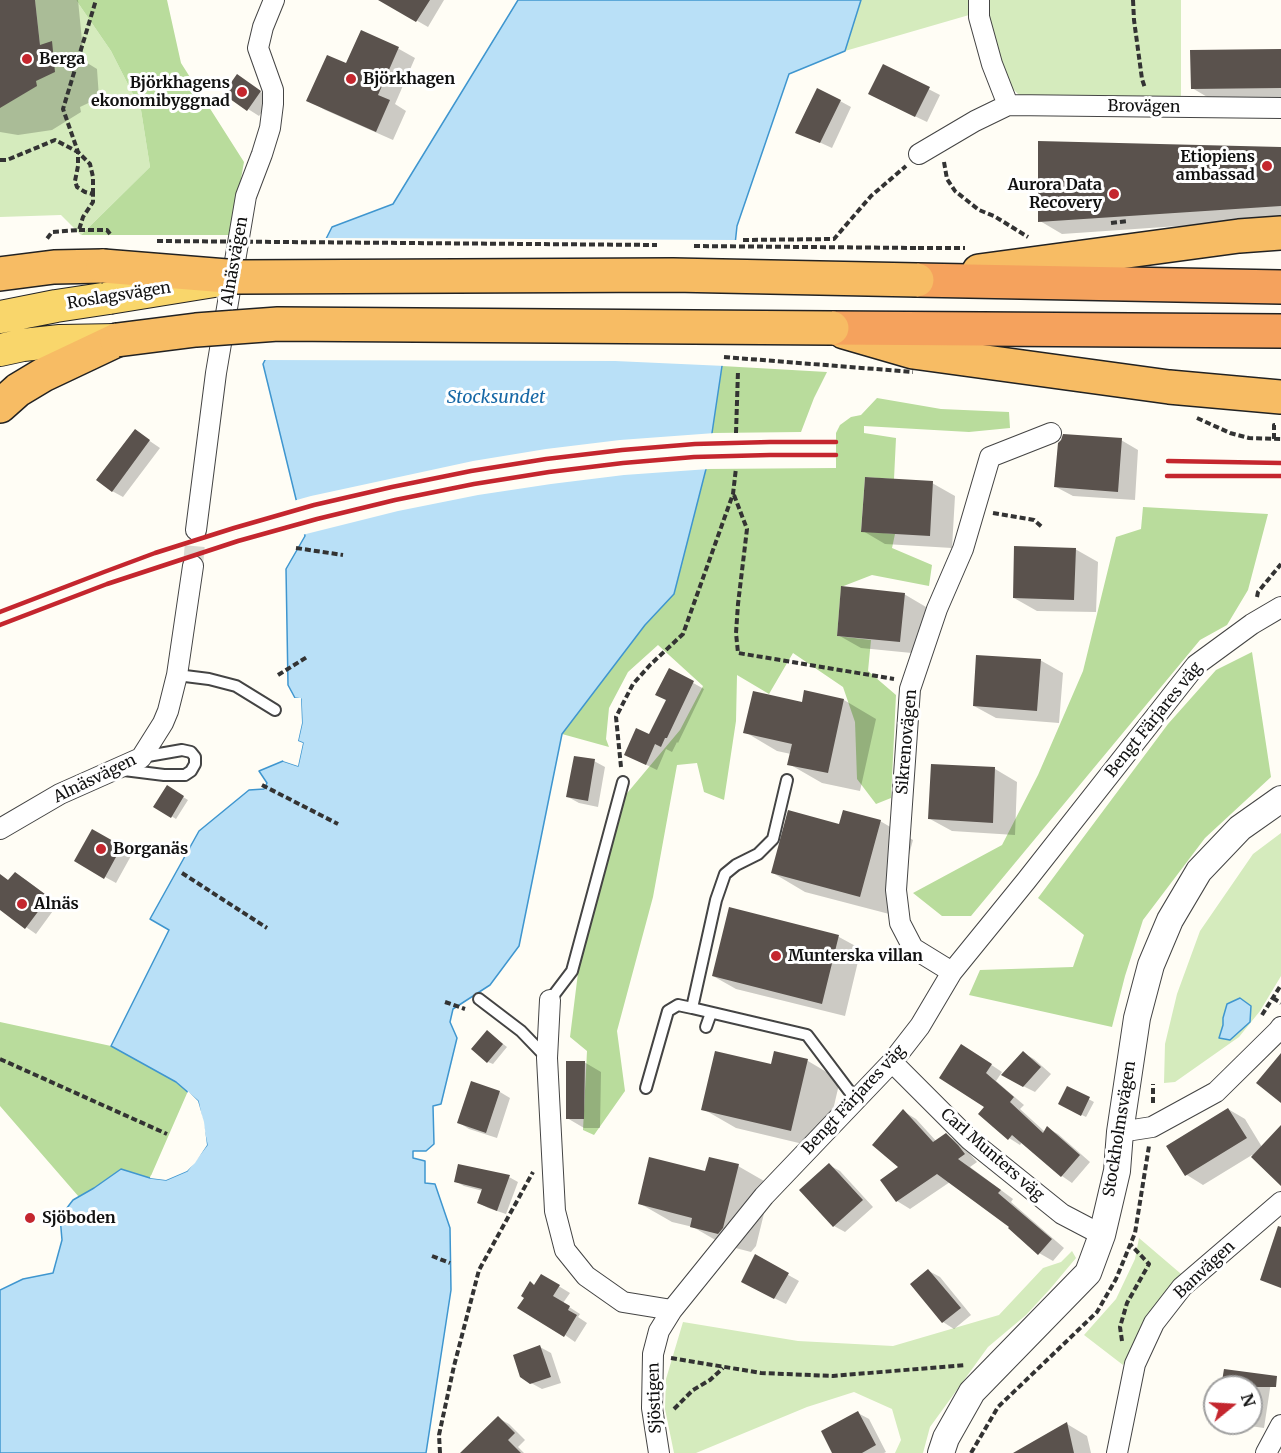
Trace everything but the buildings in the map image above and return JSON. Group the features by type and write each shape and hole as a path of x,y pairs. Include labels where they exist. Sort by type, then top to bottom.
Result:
{"highway":[{"path":"917,280 1239,236 1281,233"},
{"path":"0,274 54,267 103,266 239,277 673,275 1281,288"},
{"path":"0,406 18,390 43,375 117,340 196,330 278,324 832,328 914,340 1169,387 1281,397"},
{"path":"914,340 1281,331"}],"main road":[{"name":"Roslagsvägen","path":"0,317 239,277"},
{"path":"0,350 60,341 117,340"}],"street":[{"name":"Alnäsvägen","path":"196,530 216,373 246,196 270,128 273,90 258,48 263,27 274,0"},
{"path":"920,154 975,121 1008,105 992,64 979,17 978,0"},
{"name":"Brovägen","path":"1008,105 1281,108"},
{"name":"Sikrenovägen","path":"952,972 913,948 900,923 896,890 910,689 937,609 963,549 990,457 1051,433"},
{"name":"Alnäsvägen","path":"0,829 60,794 141,758 168,711 177,675 192,566"},
{"name":"Bengt Färjares väg","path":"672,1310 764,1196 892,1062 920,1026 952,972 1196,665 1252,624 1281,608"},
{"name":"Stockholmsvägen","path":"941,1453 946,1438 972,1392 1088,1273 1102,1235 1117,1171 1120,1132 1137,1018 1152,965 1170,920 1199,871 1240,828 1281,799"},
{"path":"550,1000 548,1058 555,1210 566,1250 586,1276 623,1302 672,1310"},
{"path":"1120,1132 1152,1128 1216,1092 1281,1026"},
{"name":"Carl Munters väg","path":"892,1062 970,1140 1062,1214 1102,1235"},
{"name":"Banvägen","path":"1117,1453 1135,1364 1154,1323 1182,1287 1281,1202"},
{"name":"Sjöstigen","path":"659,1453 652,1408 653,1354 659,1331 672,1310"},
{"path":"1266,1453 1281,1425"}],"lane":[{"path":"177,675 209,679 236,686 275,710"},
{"path":"117,769 164,775 185,775 195,764 195,757 191,752 182,750 141,758"},
{"path":"692,1008 716,900 725,874 736,865 758,854 773,839 787,780"},
{"path":"550,1000 572,971 623,782"},
{"path":"479,999 521,1031 548,1058"},
{"path":"646,1088 664,1021 668,1011 678,1005 807,1035 856,1100"},
{"path":"706,1028 711,1012"}],"path":[{"path":"93,194 77,187 75,181 78,152 63,109 96,0"},
{"path":"1133,0 1142,80 1153,108"},
{"path":"946,138 943,157 947,179 955,191 979,210 994,216 1029,237"},
{"path":"0,160 7,160 55,140 78,152 90,164 93,177 93,202 83,217 79,230"},
{"path":"743,240 834,239 871,196 920,154"},
{"path":"46,240 52,232 107,230 110,234"},
{"path":"157,241 668,245"},
{"path":"692,246 918,248"},
{"path":"736,433 738,371"},
{"path":"1274,439 1274,425 1281,425"},
{"path":"623,782 616,717 633,684 683,634 733,494 736,468"},
{"path":"733,494 747,529 738,604 736,633 738,653 888,677 912,684"},
{"path":"974,510 1034,520 1042,527"},
{"path":"296,548 343,555"},
{"path":"278,675 307,657"},
{"path":"262,785 338,824"},
{"path":"182,873 267,928"},
{"path":"1259,1020 1281,985"},
{"path":"1273,998 1281,1003"},
{"path":"445,1002 465,1009"},
{"path":"0,1059 167,1134"},
{"path":"1153,1102 1161,1097"},
{"path":"440,1453 440,1435 454,1366 479,1270 532,1172 552,1152"},
{"path":"1130,1244 1149,1264 1127,1304 1120,1327 1123,1347 1135,1364"},
{"path":"432,1256 450,1263"},
{"path":"653,1354 761,1373 833,1376 1000,1362"},
{"path":"655,1432 677,1404 724,1368"}],"green space":[{"path":"35,0 76,0 111,51 141,110 150,167 81,235 61,215 0,217 0,105 6,104 36,86 40,45"},
{"path":"76,0 167,0 181,63 244,162 231,235 81,235 150,167 141,110 111,51"},
{"path":"861,0 968,0 969,15 845,51"},
{"path":"984,0 1181,0 1181,98 1021,97 1005,81"},
{"path":"722,366 827,372 801,432 712,433"},
{"path":"877,398 941,409 1009,412 1010,428 969,432 864,426 864,433 896,438 894,479 865,477 861,531 895,534 892,548 932,565 929,586 872,575 841,587 837,636 871,640 868,671 896,695 891,798 876,804 857,779 855,722 843,687 793,653 769,694 737,675 736,721 724,800 704,792 697,763 677,765 653,897 617,1031 625,1091 594,1135 583,1130 587,1051 570,1037 579,965 623,798 680,730 703,686 658,645 628,672 609,708 606,739 609,747 562,734 645,625 674,594 706,469 836,468 836,433 840,425 851,417 861,415"},
{"path":"1143,507 1268,514 1248,590 1227,625 1200,640 971,916 942,916 913,893 1002,845 1038,775 1083,671 1116,537 1141,529"},
{"path":"1252,652 1271,777 1205,838 1143,920 1112,1027 969,995 980,970 1073,967 1084,935 1038,898 1168,724 1216,670"},
{"path":"1281,833 1281,976 1260,1011 1239,1037 1175,1082 1164,1083 1165,1044 1177,994 1200,931 1253,854"},
{"path":"0,1022 111,1046 188,1091 150,1178 121,1169 79,1197 0,1106"},
{"path":"1139,1238 1187,1279 1146,1318 1123,1365 1084,1335 1116,1299 1135,1259"},
{"path":"1072,1251 1076,1258 1050,1289 1026,1315 988,1347 930,1427 923,1453 895,1453 901,1440 892,1409 854,1392 807,1407 696,1453 674,1453 665,1409 666,1379 683,1322 798,1341 893,1346 999,1315 1043,1268 1061,1262"}],"water":[{"name":"Stocksundet","path":"518,0 861,0 845,51 789,74 737,226 722,366 706,469 674,594 645,625 562,734 519,946 490,985 453,1009 450,1022 457,1038 441,1104 433,1106 434,1144 426,1151 413,1151 413,1158 425,1161 425,1183 435,1184 450,1228 451,1290 426,1453 0,1453 0,1290 23,1279 53,1273 62,1240 60,1217 73,1200 121,1169 150,1178 166,1180 187,1171 207,1145 198,1101 176,1082 111,1046 169,930 150,919 199,831 249,790 264,789 267,783 259,771 283,761 298,766 303,743 298,741 302,723 301,699 295,698 288,685 286,569 305,536 263,364 332,227 393,204"},
{"path":"1240,998 1251,1006 1250,1022 1230,1040 1219,1038 1227,1004"}],"pier":[{"path":"323,238 738,240 725,366 615,361 261,360"},
{"path":"715,433 709,469 624,475 478,495 398,511 302,535 293,501 473,461 546,449 620,440"},
{"path":"291,698 301,698 302,723 298,741 303,743 298,766 283,761 284,758 295,762 300,745 295,742 299,722 298,701 293,701"},
{"path":"188,1091 198,1101 207,1145 187,1171 166,1180 150,1178 151,1175 166,1177 185,1169 204,1144 195,1103 187,1094"}],"tunnel":[{"path":"193,566 196,530"}],"railway":[{"path":"0,612 155,553 314,505 392,487 471,471 622,450 695,444 836,442"},
{"path":"0,625 107,584 238,541 395,500 474,484 623,463 694,457 836,455"},
{"path":"1168,461 1281,463"},
{"path":"1167,476 1281,476"}],"place":[{"name":"Berga","path":"27,59"},
{"name":"Björkhagen","path":"351,79"},
{"name":"Björkhagens ekonomibyggnad","path":"242,92"},
{"name":"Etiopiens ambassad","path":"1267,166"},
{"name":"Aurora Data Recovery","path":"1114,194"},
{"name":"Borganäs","path":"101,849"},
{"name":"Alnäs","path":"22,904"},
{"name":"Munterska villan","path":"776,956"},
{"name":"Sjöboden","path":"30,1218"}]}
